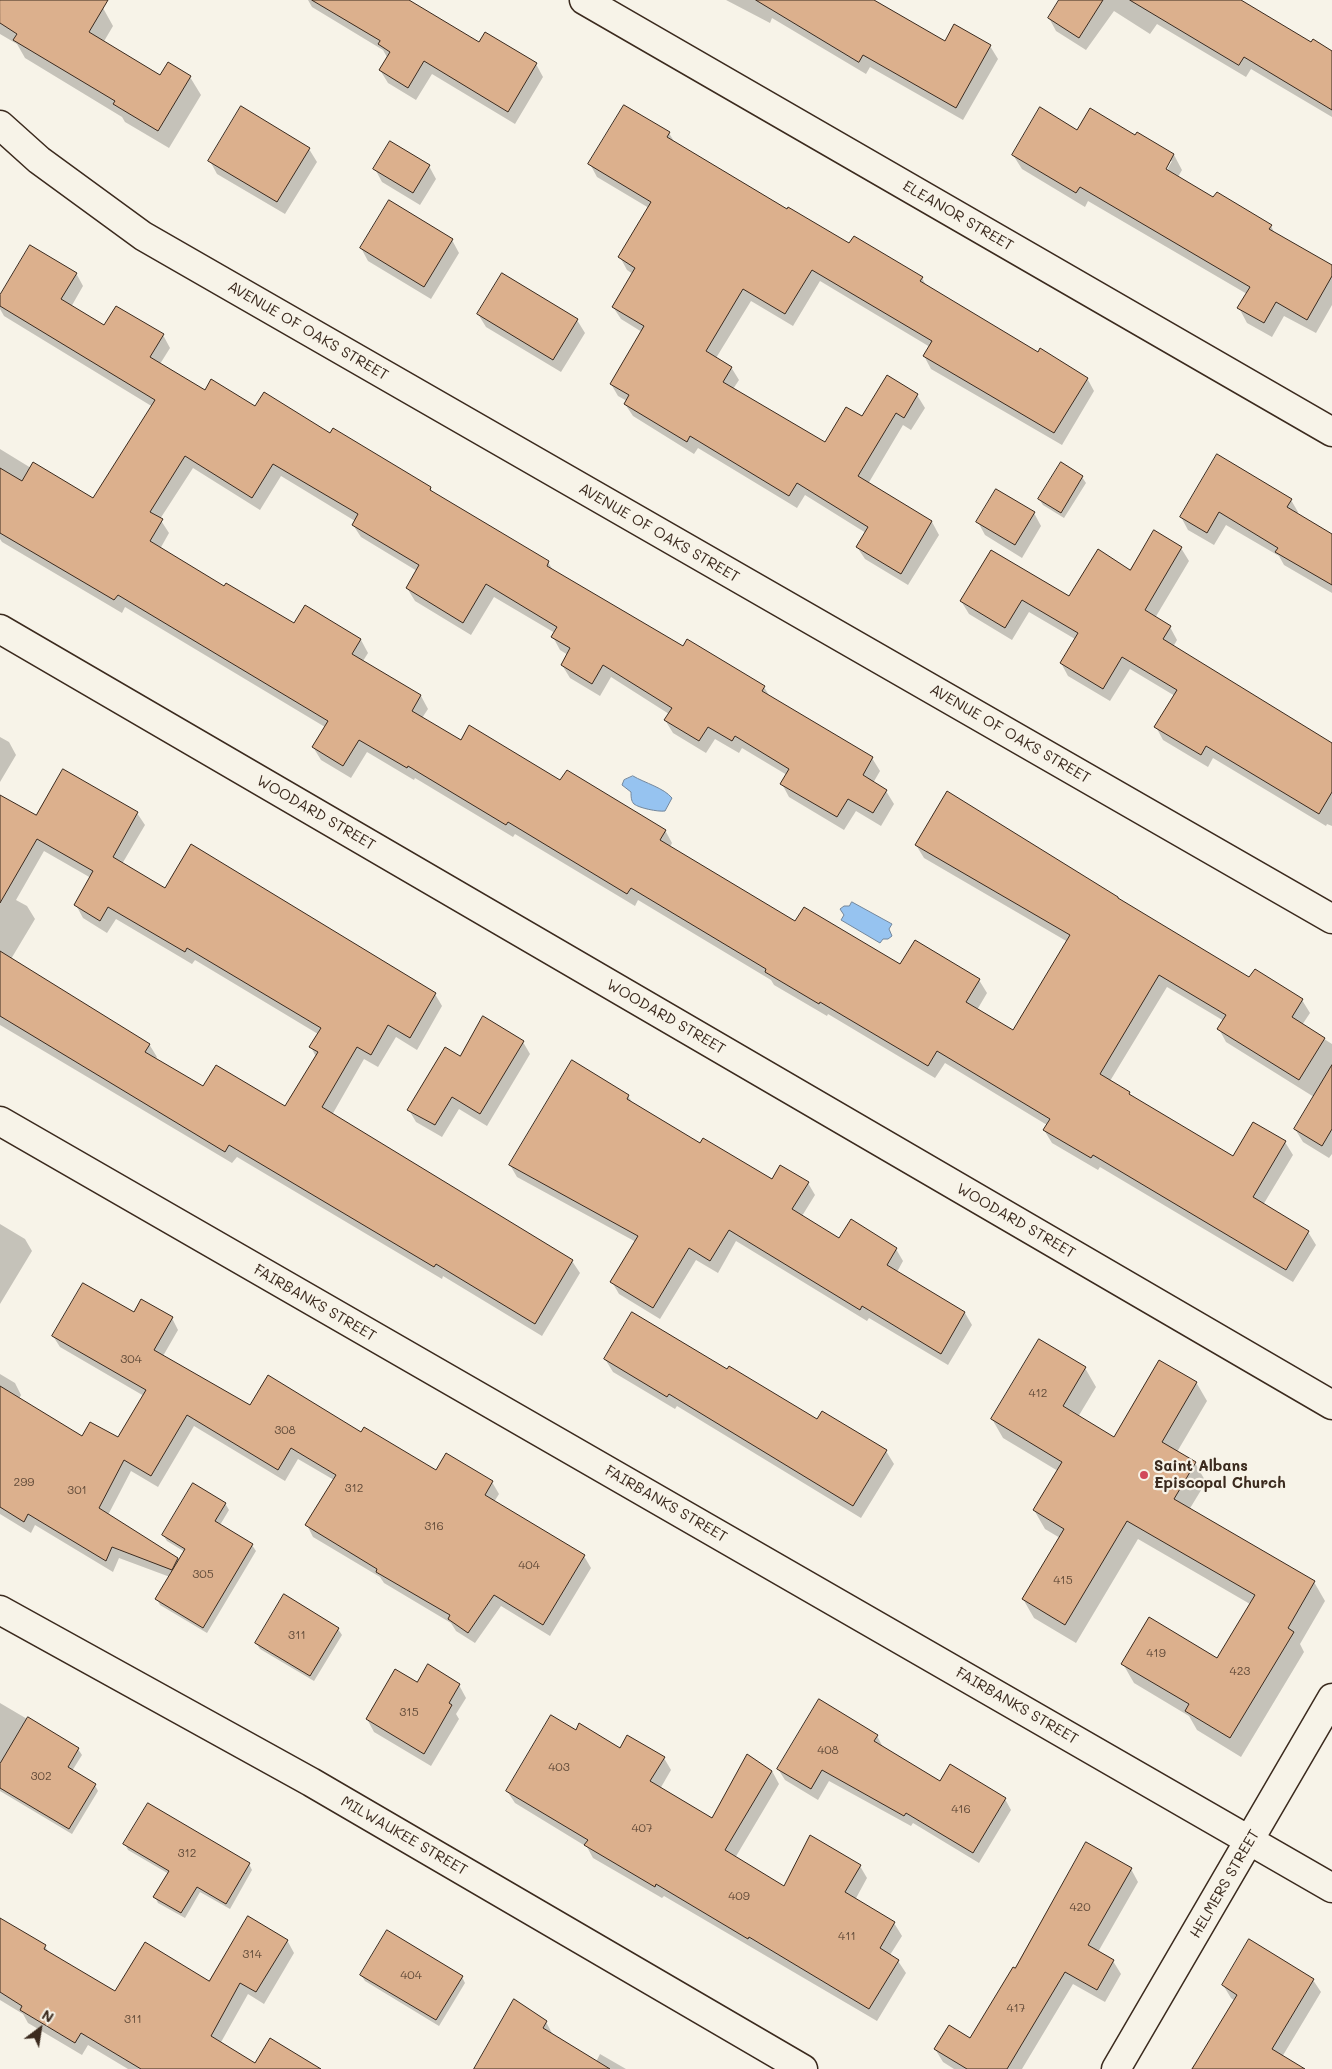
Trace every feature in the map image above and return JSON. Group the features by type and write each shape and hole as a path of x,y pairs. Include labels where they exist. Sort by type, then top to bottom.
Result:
{"street":[{"name":"ELEANOR STREET","path":"584,0 1332,432"},
{"name":"AVENUE OF OAKS STREET","path":"0,125 39,160 143,236 1332,919"},
{"name":"WOODARD STREET","path":"0,629 1332,1405"},
{"name":"FAIRBANKS STREET","path":"0,1121 1332,1888"},
{"name":"MILWAUKEE STREET","path":"0,1610 311,1782 803,2069"},
{"name":"HELMERS STREET","path":"1116,2069 1332,1698"}],"water":[{"path":"633,776 669,794 672,798 665,811 640,807 634,804 631,792 622,785 624,780"},
{"path":"852,902 892,924 889,929 892,936 888,939 883,939 880,943 841,920 844,915 840,909 844,906 849,906"}],"building":[{"path":"0,0 108,0 89,32 160,75 168,62 191,76 158,131 113,104 115,101 13,40 17,34 0,23"},
{"path":"312,0 409,0 479,42 485,32 537,63 508,112 424,61 408,88 379,70 390,52 378,44 380,41"},
{"path":"756,0 874,0 945,41 954,24 991,45 956,108 863,55 859,62"},
{"path":"1059,0 1103,0 1079,38 1048,18"},
{"path":"1130,0 1241,0 1311,42 1313,39 1332,51 1332,110 1244,57 1239,65"},
{"path":"624,105 670,132 667,137 787,209 788,207 849,243 854,236 923,277 920,281 1038,352 1040,348 1088,378 1054,433 923,356 932,341 812,270 785,314 743,289 706,351 732,367 723,382 825,442 846,407 862,416 887,375 918,394 904,418 896,413 858,476 932,521 901,574 856,547 868,527 797,483 789,496 690,436 687,442 624,404 629,395 610,384 644,326 612,307 635,268 618,257 651,202 588,164"},
{"path":"241,106 310,148 277,202 208,161"},
{"path":"1040,107 1077,130 1090,108 1135,135 1137,132 1174,154 1166,169 1213,197 1217,192 1272,225 1269,229 1332,265 1332,276 1307,320 1276,302 1264,323 1237,308 1250,287 1080,187 1076,193 1012,155"},
{"path":"390,141 430,165 413,193 373,169"},
{"path":"389,200 453,239 424,287 360,248"},
{"path":"30,245 77,273 61,299 104,325 116,306 164,334 150,357 205,390 211,379 255,406 264,392 330,433 333,428 431,487 430,490 549,561 547,566 683,646 687,639 765,686 762,691 873,757 863,775 887,790 873,813 848,799 837,817 780,784 789,769 735,736 732,741 708,727 699,741 664,720 672,708 603,665 592,684 561,665 570,648 551,637 557,627 486,584 463,623 406,588 419,565 352,525 358,514 273,464 252,498 185,456 150,512 163,519 150,541 224,586 226,583 294,623 305,605 361,639 352,654 421,695 412,711 461,740 469,725 560,780 567,770 666,830 660,840 795,921 804,907 900,964 915,940 980,979 966,1002 1013,1030 1070,935 915,845 947,791 1249,977 1255,969 1303,999 1292,1017 1325,1038 1299,1080 1217,1029 1226,1015 1159,975 1100,1074 1130,1092 1129,1094 1233,1156 1253,1122 1286,1141 1253,1197 1309,1231 1286,1270 1093,1155 1091,1158 1043,1130 1050,1119 937,1051 928,1066 765,972 766,969 631,888 627,894 508,822 506,825 408,766 407,768 359,740 343,766 312,747 328,721 118,595 114,600 0,533 0,468 22,481 33,462 93,498 155,400 0,306 0,295"},
{"path":"502,273 578,319 553,360 477,314"},
{"path":"1217,454 1292,499 1287,507 1332,534 1332,585 1275,552 1278,548 1219,512 1207,533 1180,517"},
{"path":"1061,462 1083,476 1061,513 1038,499"},
{"path":"996,489 1035,512 1015,545 976,522"},
{"path":"1154,530 1182,547 1145,610 1171,626 1163,639 1332,743 1332,792 1319,814 1206,746 1201,755 1154,727 1177,690 1122,657 1103,689 1060,663 1078,633 1022,600 1005,628 960,601 991,550 1069,596 1098,549 1130,570"},
{"path":"63,769 138,812 113,857 165,888 191,844 436,993 410,1038 388,1025 371,1055 357,1047 322,1107 573,1260 535,1324 436,1264 434,1267 229,1145 225,1152 0,1016 0,951 150,1044 145,1052 203,1086 216,1065 285,1106 318,1052 309,1047 321,1028 187,948 185,952 108,907 100,921 74,905 93,871 37,839 0,903 0,795 36,815"},
{"path":"483,1016 524,1041 480,1114 452,1097 435,1125 407,1110 445,1047 460,1056"},
{"path":"572,1060 629,1095 627,1099 700,1143 703,1138 772,1179 780,1165 809,1182 792,1209 839,1238 851,1219 897,1248 887,1265 965,1312 941,1354 862,1306 860,1310 729,1230 710,1261 689,1248 653,1308 610,1282 638,1236 509,1165"},
{"path":"1332,1065 1332,1129 1322,1146 1294,1129"},
{"path":"83,1283 134,1312 141,1299 173,1317 154,1350 250,1405 268,1375 361,1432 364,1427 436,1470 446,1453 493,1481 485,1495 585,1555 543,1625 494,1595 468,1633 448,1619 450,1615 376,1572 377,1569 305,1525 336,1475 291,1448 278,1470 187,1415 151,1476 124,1460 99,1508 178,1558 172,1570 112,1547 106,1561 28,1514 24,1522 0,1507 0,1386 82,1436 90,1422 118,1437 146,1390 52,1336"},
{"path":"632,1312 727,1369 729,1366 817,1419 822,1411 887,1450 853,1506 669,1394 667,1397 604,1359"},
{"path":"1039,1339 1086,1367 1063,1406 1114,1437 1159,1360 1197,1382 1162,1442 1196,1462 1174,1499 1315,1581 1288,1628 1294,1632 1230,1738 1185,1711 1189,1704 1121,1664 1149,1617 1217,1658 1255,1595 1127,1521 1065,1625 1022,1599 1064,1529 1033,1510 1062,1462 991,1419"},
{"path":"193,1483 226,1503 215,1521 253,1544 203,1628 155,1599 185,1549 162,1535"},
{"path":"284,1594 339,1628 310,1676 255,1643"},
{"path":"428,1664 460,1684 449,1703 452,1705 424,1754 366,1719 395,1669 417,1682"},
{"path":"819,1699 878,1735 874,1741 940,1781 950,1764 1006,1798 973,1853 906,1813 904,1816 822,1770 811,1789 777,1769"},
{"path":"551,1715 576,1730 579,1723 620,1748 627,1735 665,1757 650,1781 712,1818 747,1754 772,1771 725,1850 784,1886 810,1835 861,1865 845,1892 895,1922 880,1948 899,1960 869,2009 749,1937 748,1939 656,1884 655,1887 584,1845 588,1840 506,1791"},
{"path":"28,1717 79,1748 68,1767 96,1784 69,1829 0,1788 0,1764"},
{"path":"148,1803 250,1863 226,1904 197,1887 181,1913 153,1897 169,1871 123,1844"},
{"path":"1086,1842 1132,1868 1088,1945 1114,1960 1097,1990 1065,1972 1007,2069 967,2069 934,2049 949,2025 970,2038 1013,1967 1015,1968"},
{"path":"248,1916 288,1940 256,1992 240,1983 211,2036 255,2063 270,2038 321,2069 141,2069 81,2033 75,2043 20,2010 22,2006 0,1992 0,1918 46,1945 44,1949 115,1991 145,1942 209,1981"},
{"path":"387,1930 463,1976 436,2020 360,1975"},
{"path":"1249,1939 1314,1979 1272,2049 1305,2069 1192,2069 1237,1995 1222,1985"},
{"path":"514,1999 547,2021 543,2028 610,2069 474,2069"}],"place":[{"name":"Saint Albans Episcopal Church","path":"1144,1475"}]}
